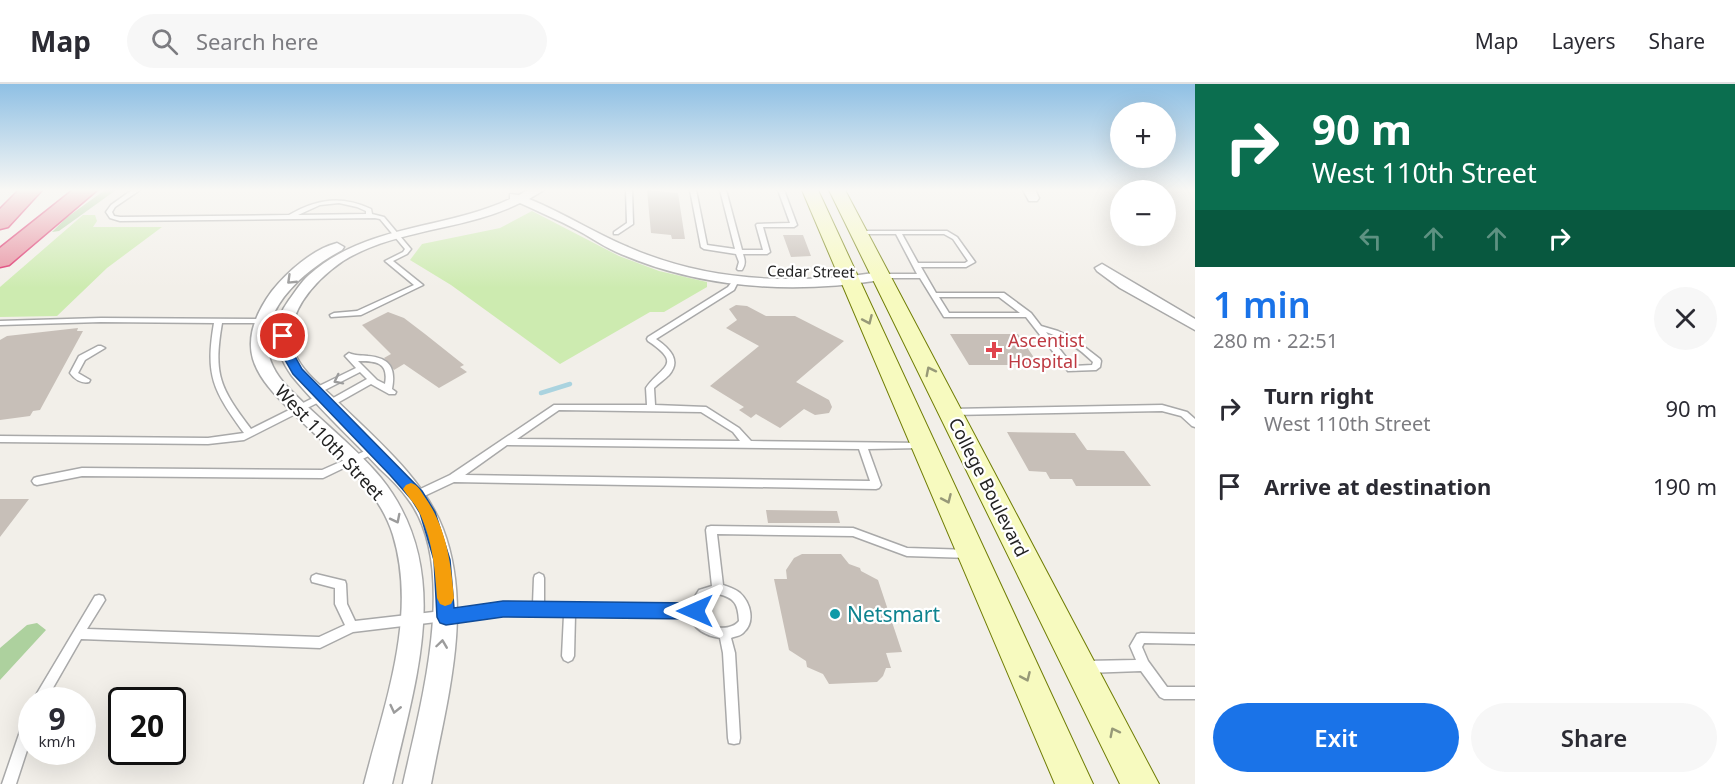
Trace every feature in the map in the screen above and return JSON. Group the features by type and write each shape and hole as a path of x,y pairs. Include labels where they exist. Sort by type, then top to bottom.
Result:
{"highway":[{"path":"0,258 33,223"},
{"path":"0,258 45,223"}],"main road":[{"path":"825,223 1074,784"},
{"name":"College Boulevard","path":"853,223 1140,784"}],"street":[{"name":"West 110th Street","path":"378,784 409,650 413,589 404,535 390,507 369,478 276,385 261,359 259,340 263,321 280,291 312,262 355,238 421,223"},
{"name":"Cedar Street","path":"572,223 643,258 692,272 738,275 881,276"},
{"name":"Cedar Street","path":"596,223 671,257 716,267 738,275"},
{"name":"West 110th Street","path":"394,230 329,265 310,281 291,306 284,326 283,344 297,371 417,495 427,512 442,560 446,617 417,784"},
{"path":"1102,268 1125,285 1195,326"}],"lane":[{"path":"333,315 358,313 419,285 388,261 405,253 408,249 387,223"},
{"path":"616,233 630,223"},
{"path":"699,223 704,247 739,252 767,252 759,225 794,225 793,223"},
{"path":"651,408 650,388 668,370 670,362 669,355 664,348 651,339 732,288 742,262 731,223"},
{"path":"858,232 945,232 955,238 972,262 966,265 916,265"},
{"path":"898,232 947,315 1029,315"},
{"path":"881,276 922,276"},
{"path":"934,295 1001,295 1029,315 1071,369 1096,367 1097,360 1084,348 1060,332 1040,328"},
{"path":"0,323 101,320 263,321"},
{"path":"218,322 213,347 214,377 223,398 250,434"},
{"path":"86,380 74,373 82,358 101,348"},
{"path":"349,356 376,359 391,370 391,392 360,369 349,356"},
{"path":"0,439 232,440 250,434 322,397 360,369"},
{"path":"322,397 372,380"},
{"path":"417,495 453,477 557,406 703,409 736,430 748,444"},
{"path":"951,412 1162,408 1184,414 1195,424"},
{"path":"504,442 923,445"},
{"path":"453,477 876,485 862,446"},
{"path":"37,481 82,472 322,474 374,450"},
{"path":"718,589 711,530 853,532 907,552 972,554"},
{"path":"538,578 538,610"},
{"path":"316,579 341,584 341,604 352,627"},
{"path":"718,589 733,594 740,600 745,613 742,625 732,633 725,635 710,632 703,627 695,611 698,598 703,593 718,589"},
{"path":"47,687 99,600"},
{"path":"78,634 320,643 352,627 503,609 695,611"},
{"path":"568,656 570,610"},
{"path":"725,635 729,653 734,738"},
{"path":"1195,639 1141,638 1136,646 1144,665 1164,693 1195,693"},
{"path":"1081,667 1144,665"},
{"path":"9,784 18,757"}],"green space":[{"path":"61,223 71,223 59,231 52,232"},
{"path":"74,223 96,223 93,227 162,227 107,268 57,316 0,317 0,287"},
{"path":"510,223 555,223 619,256 659,271 707,282 707,287 664,312 650,312 560,364 451,285 410,260 422,244 500,228"},
{"path":"37,623 46,630 0,680 0,648 27,625"}],"building":[{"path":"650,223 683,223 685,239 672,239 671,235 651,233"},
{"path":"783,235 803,235 811,256 791,257"},
{"path":"736,305 747,306 766,316 795,316 844,341 796,382 829,400 832,407 829,413 815,415 804,409 780,428 756,414 751,418 739,410 744,407 710,386 759,346 726,328 737,320 729,309"},
{"path":"388,312 404,318 464,365 460,367 467,372 439,388 404,364 394,370 384,358 391,354 362,325"},
{"path":"78,328 77,331 83,331 40,410 33,411 30,416 0,420 0,340 7,336"},
{"name":"Ascentist Hospital","path":"950,334 1018,334 1039,365 969,365"},
{"path":"1007,432 1075,433 1087,450 1124,451 1151,486 1076,486 1072,479 1050,479 1046,472 1029,471"},
{"path":"0,499 29,499 0,537"},
{"path":"766,510 837,511 840,523 768,523"},
{"name":"Netsmart","path":"802,554 841,554 849,564 860,568 861,571 878,580 902,652 886,653 891,668 886,668 883,676 877,682 829,684 823,674 807,667 806,661 789,650 774,579 787,579 786,570 794,558"}],"waterway":[{"path":"541,393 570,384"}],"slow traffic":[{"path":"411,489 427,512 437,537 442,560 445,598"}],"place":[{"name":"Ascentist Hospital","path":"994,350"},
{"name":"Netsmart","path":"835,614"}],"route":[{"path":"283,336 283,344 297,371 417,495 427,512 437,537 442,560 446,617 503,609 695,611"}]}
